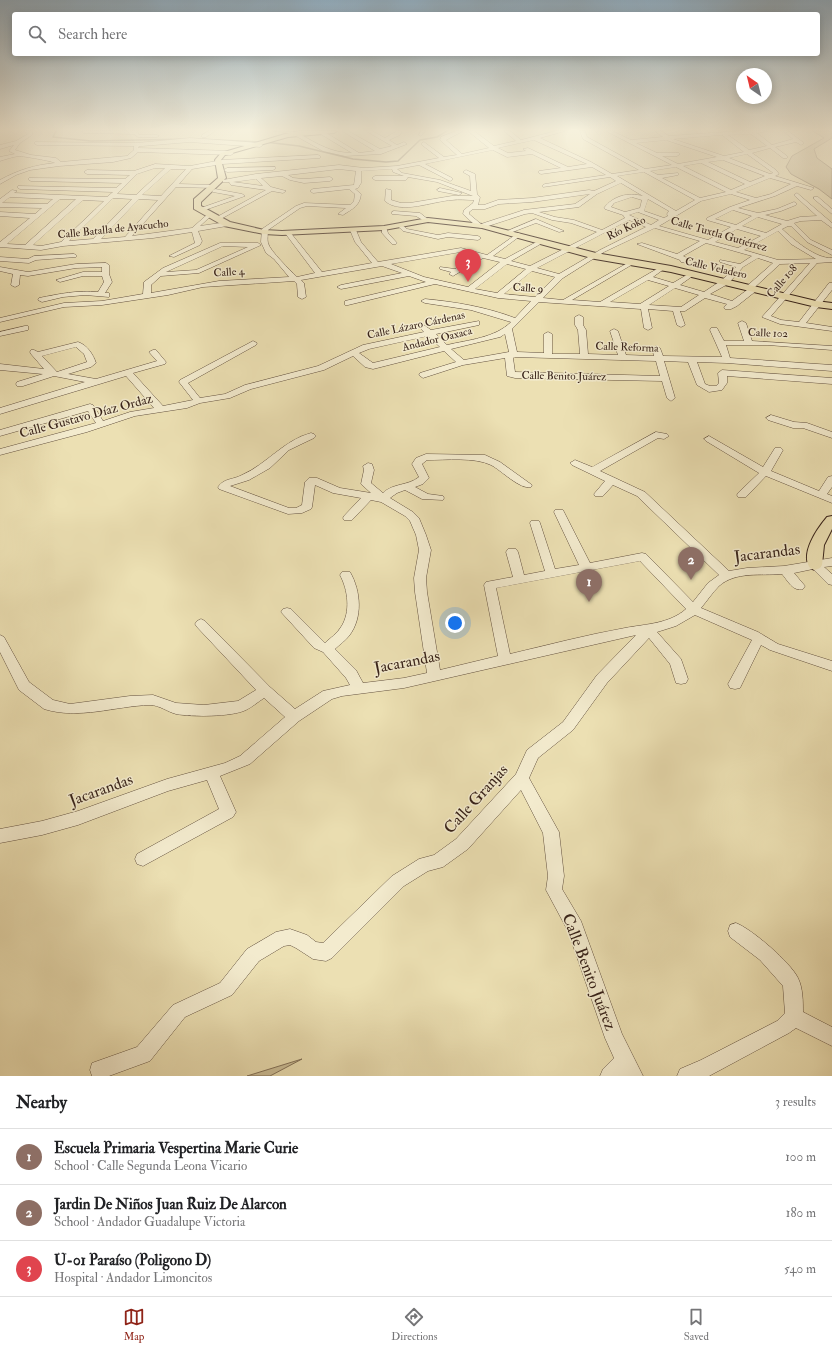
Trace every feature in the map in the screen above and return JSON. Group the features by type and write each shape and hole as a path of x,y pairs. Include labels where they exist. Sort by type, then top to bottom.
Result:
{"main road":[{"path":"214,189 220,181"},
{"path":"205,212 197,207 198,201 225,181"},
{"name":"Calle Veladero","path":"205,212 227,224 262,232 384,228 426,220 480,225 518,234 594,256 692,274 816,304 832,306"},
{"path":"815,565 815,548 821,534 832,520"}],"street":[{"path":"0,203 5,196 27,181"},
{"path":"63,244 126,181"},
{"path":"95,241 154,181"},
{"path":"126,239 178,181"},
{"path":"226,181 270,190 283,191"},
{"path":"261,181 270,190"},
{"path":"291,181 293,183 310,181"},
{"path":"325,190 329,181"},
{"path":"312,192 353,188 359,184 360,181"},
{"path":"439,181 474,195"},
{"path":"473,181 476,204 466,211 466,214 480,225 524,212 577,206 595,192 620,181"},
{"path":"564,196 545,186 571,181"},
{"path":"621,181 647,198 674,211 670,214 671,216"},
{"path":"665,181 699,200"},
{"path":"709,181 731,192 755,200"},
{"path":"741,181 751,186"},
{"name":"Río Koko","path":"508,329 560,276 594,256 699,200 731,192 762,181"},
{"path":"786,181 810,188 792,199 797,212"},
{"path":"766,235 709,219 732,208 773,195 796,184"},
{"path":"174,185 214,189 255,198"},
{"path":"20,187 118,190"},
{"path":"341,214 353,207 358,200 358,194 353,188"},
{"path":"217,219 270,190"},
{"path":"388,190 388,202 393,204 417,204 474,195"},
{"path":"440,190 474,195"},
{"path":"473,206 495,206 498,202 532,200 595,192"},
{"name":"Calle Tuxtla Gutiérrez","path":"647,198 633,194 614,200 607,207 652,226 778,262 832,260"},
{"path":"798,195 832,226"},
{"path":"5,196 162,198"},
{"path":"183,261 172,256 198,244 199,241 194,229 205,212 242,196"},
{"path":"0,245 59,197"},
{"path":"27,247 81,198"},
{"path":"498,296 530,269 568,248 613,228 627,216 640,211 643,209 647,198"},
{"path":"816,198 832,212"},
{"path":"532,200 545,203 556,209"},
{"path":"0,203 47,206"},
{"path":"302,297 300,284 285,270 276,258 269,253 261,243 262,232 298,207 309,204 353,207"},
{"path":"732,208 793,225 809,241 832,253"},
{"path":"612,314 605,304 647,277 666,269 707,242 738,227 758,215 779,210 819,215 832,212"},
{"path":"640,211 664,220"},
{"path":"533,212 554,219 572,221 602,232"},
{"path":"738,251 788,223 797,212"},
{"path":"0,214 36,216"},
{"path":"394,214 418,214 426,220"},
{"path":"0,222 8,215"},
{"path":"508,232 536,221 561,231"},
{"path":"601,223 613,228"},
{"name":"Calle Batalla de Ayacucho","path":"0,245 41,248 63,244 126,239 227,224"},
{"path":"400,226 405,230 438,237 448,235 478,238"},
{"path":"384,228 384,233 394,243"},
{"path":"461,250 493,228"},
{"path":"778,228 793,243 824,260"},
{"path":"353,230 358,242 380,264"},
{"path":"288,232 320,277"},
{"path":"624,233 631,236"},
{"path":"442,268 455,273 485,256 518,234"},
{"path":"42,300 78,293 144,296 147,284 157,274 165,269 230,241 261,243"},
{"path":"469,290 505,262 542,241"},
{"path":"157,274 183,273 203,270 261,243"},
{"path":"640,244 705,266"},
{"path":"461,250 560,276"},
{"name":"Calle 4","path":"0,320 42,308 102,303 168,293 219,283 295,280 320,277 380,264 461,250"},
{"path":"0,259 29,261 34,258 74,256"},
{"path":"681,325 679,309 725,282 741,266 758,256"},
{"path":"722,261 741,266"},
{"name":"Calle 108","path":"801,325 780,322 766,317 815,261"},
{"path":"647,277 731,306 752,289 778,262"},
{"path":"563,302 631,263"},
{"name":"Calle 9","path":"380,264 435,282 498,296 563,302 679,309"},
{"path":"0,269 28,274 76,266 106,265 105,274 108,282 100,295"},
{"path":"15,285 17,273"},
{"path":"60,280 83,274 105,274"},
{"path":"341,287 410,274"},
{"path":"648,328 642,307 692,274"},
{"path":"348,303 435,282"},
{"path":"832,285 801,325 832,329"},
{"path":"425,301 463,306 506,316 516,321"},
{"path":"579,317 579,325 582,330 584,357"},
{"name":"Calle Lázaro Cárdenas","path":"226,396 248,387 321,368 366,347 476,323"},
{"path":"742,323 749,342"},
{"path":"421,325 462,363"},
{"path":"0,334 25,328"},
{"name":"Andador Oaxaca","path":"354,353 370,366 488,338 508,329"},
{"name":"Calle Benito Juárez","path":"508,329 513,354 509,358 510,374 666,379"},
{"path":"714,330 721,343 726,360"},
{"path":"614,331 623,358"},
{"path":"548,334 548,356"},
{"name":"Calle 102","path":"721,343 749,342 832,348"},
{"path":"198,401 184,382 253,343"},
{"path":"20,384 56,374 92,363 86,352 78,344 36,354 56,374"},
{"path":"656,348 661,360 671,398"},
{"path":"0,411 162,362 153,352"},
{"name":"Calle Reforma","path":"423,375 462,363 513,354 661,360 726,360 832,368"},
{"path":"692,360 701,385 709,390 719,388 723,383 722,373 832,382"},
{"path":"0,367 56,374 96,382"},
{"path":"128,373 160,409"},
{"name":"Calle Gustavo Díaz Ordaz","path":"0,452 133,414 187,406 198,401 226,396"},
{"path":"0,433 90,407 101,424"},
{"path":"771,418 793,425 804,425 832,435"},
{"path":"592,471 656,435 664,436"},
{"path":"311,436 286,448 266,466 245,478 227,483 223,487 288,511 298,511 307,507 308,486 313,480 316,480 337,491 384,499"},
{"path":"709,440 721,452 832,500"},
{"path":"742,495 765,472 778,450"},
{"path":"384,499 388,493 397,488 421,482 424,478 417,464 419,460 426,457 457,457 490,460 527,485"},
{"path":"575,463 636,490 648,499 727,576"},
{"path":"368,466 369,470 366,484 384,499 415,520 421,535 425,550 420,578 434,676"},
{"path":"821,496 832,479"},
{"path":"599,494 612,480"},
{"path":"405,486 426,497 439,498"},
{"path":"348,518 369,496"},
{"path":"559,512 586,567"},
{"path":"535,523 552,573"},
{"path":"512,552 519,579"},
{"path":"505,660 490,585 642,557 694,610 774,646 832,666"},
{"name":"Jacarandas","path":"0,836 78,818 167,785 212,774 245,760 294,718 328,695 342,691 404,684 626,632 649,630 676,620 694,610 714,584 727,576 742,573 785,570 832,562"},
{"path":"815,565 832,580"},
{"path":"785,570 799,586"},
{"path":"327,650 345,632 351,619 352,590 346,575"},
{"path":"287,612 318,645 327,650 351,674 356,681 358,689"},
{"path":"201,624 265,691 294,718"},
{"path":"649,630 676,662 680,679"},
{"name":"Calle Granjas","path":"99,1070 143,1054 179,1011 226,989 253,955 282,938 290,937 301,941 313,950 326,952 398,881 424,864 437,862 462,844 522,778 532,754 568,726 602,679 649,630"},
{"path":"735,684 759,639"},
{"path":"0,640 24,686 49,705 70,709 130,701 153,700 176,708 204,711 241,706 265,691"},
{"path":"143,859 228,812 212,774"},
{"name":"Calle Benito Juárez","path":"522,778 538,804 551,832 556,876 554,890 575,927 614,1038 629,1068"},
{"path":"687,1076 708,1067 783,1027 794,1017 791,982 766,954 736,931"},
{"path":"794,1017 832,1036"},
{"path":"610,1076 629,1068"}],"shaded area":[{"path":"804,181 832,181 832,199 819,189"},
{"path":"302,1059 270,1076 247,1076"}],"place":[{"name":"U-01 Paraíso (Poligono D)","path":"468,282"},
{"name":"Jardin De Niños Juan Ruiz De Alarcon","path":"691,580"},
{"name":"Escuela Primaria Vespertina Marie Curie","path":"589,602"}]}
